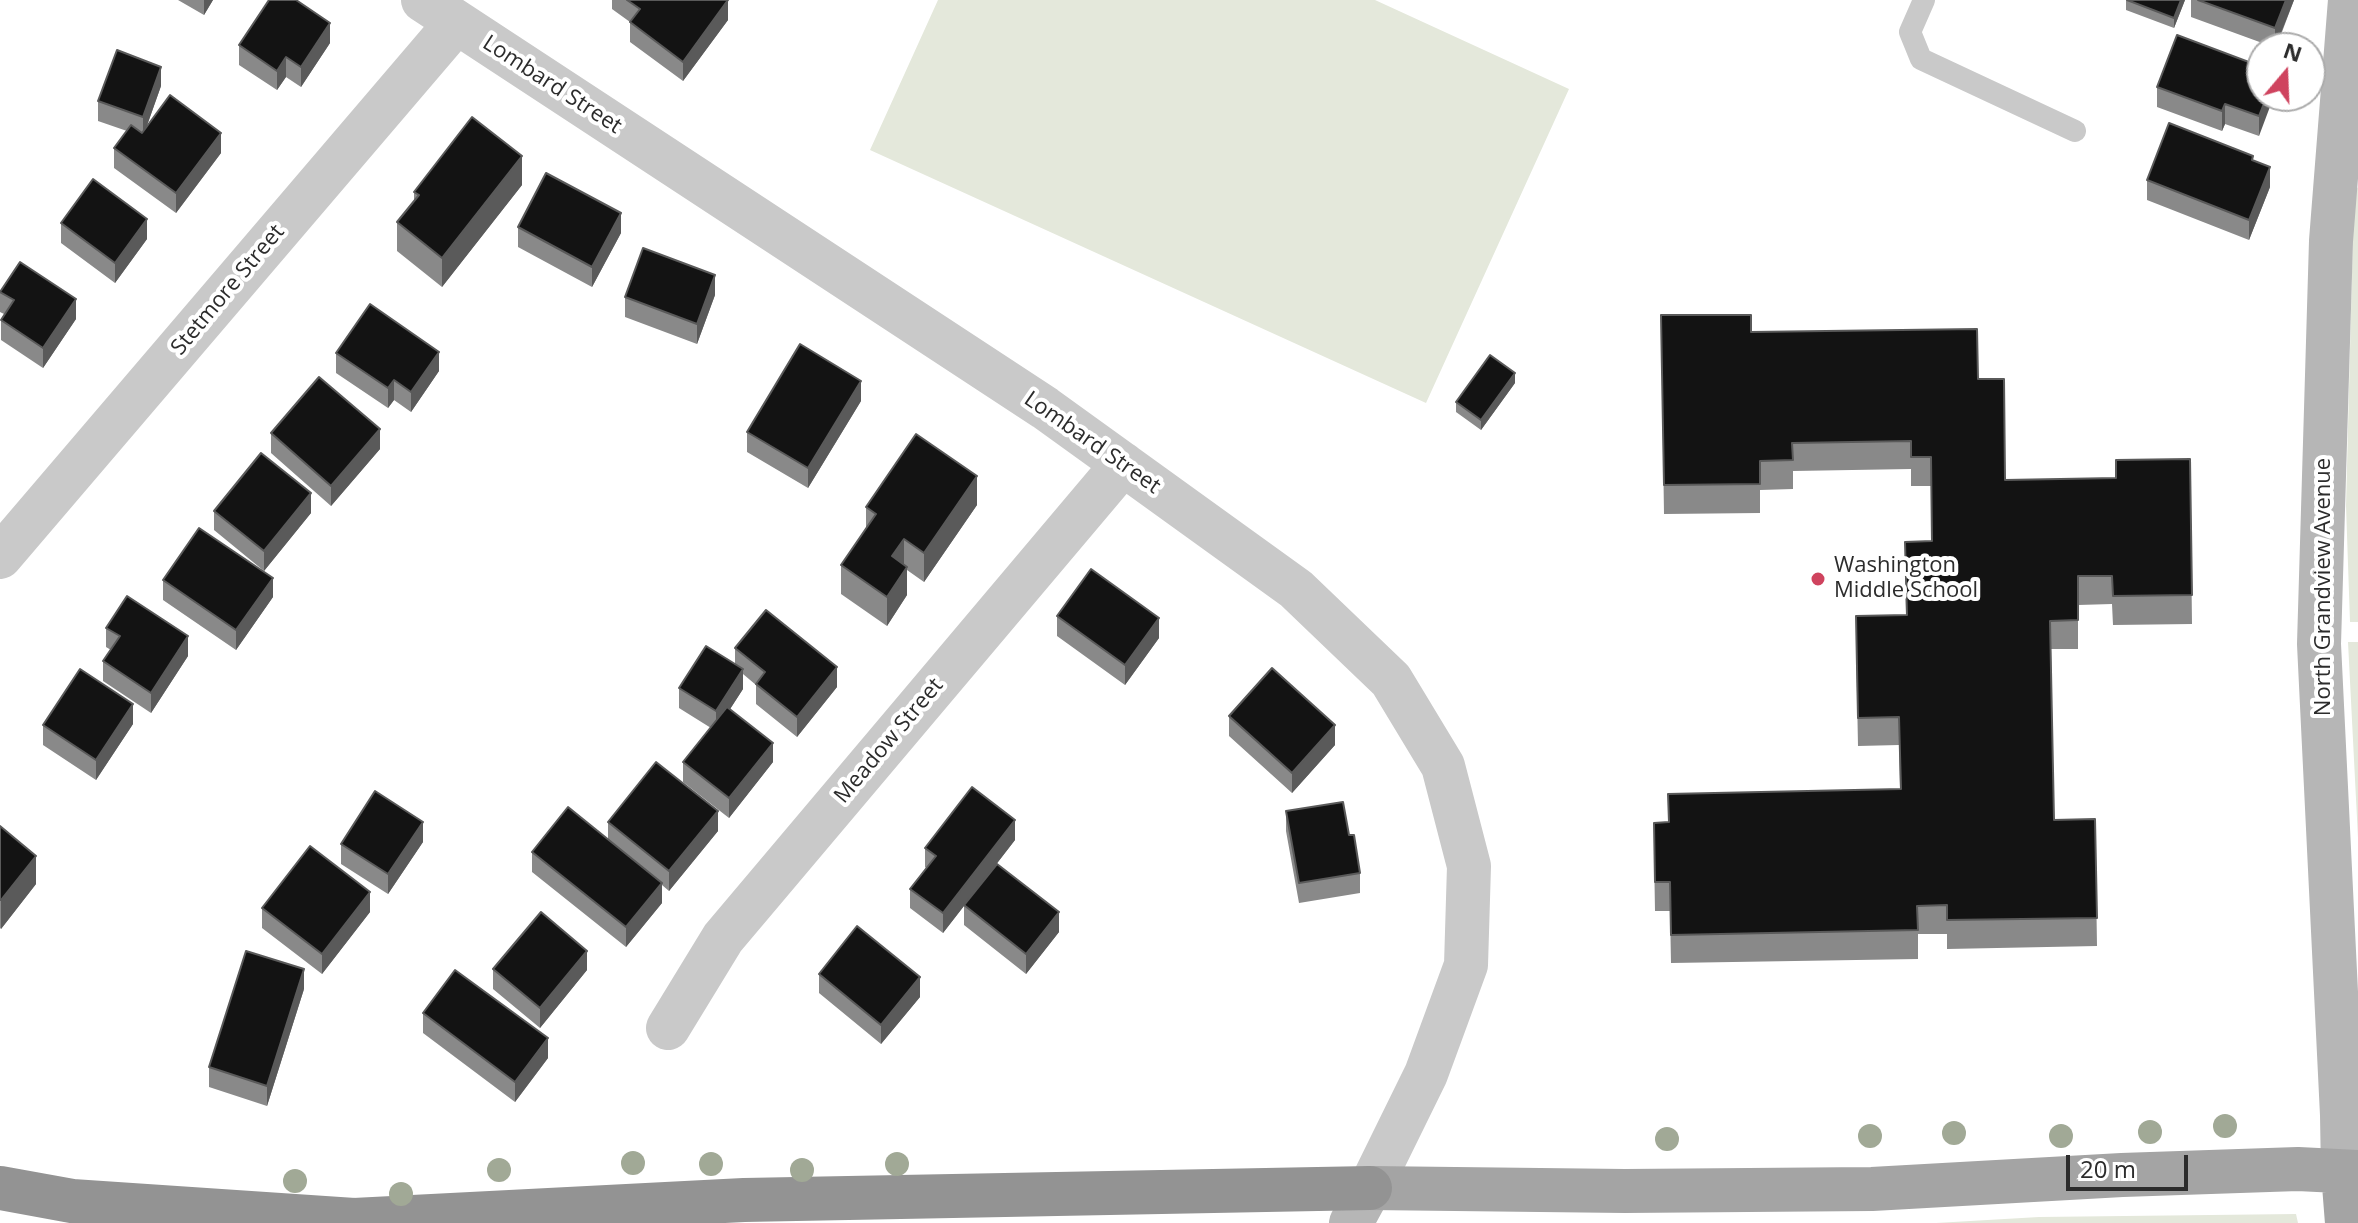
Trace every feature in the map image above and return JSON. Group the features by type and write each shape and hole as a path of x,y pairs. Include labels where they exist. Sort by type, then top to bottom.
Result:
{"highway":[{"path":"0,1188 72,1201 354,1220 744,1200 1361,1206"}],"main road":[{"name":"North Grandview Avenue","path":"2347,1223 2350,1172 2341,1084 2319,644 2331,241 2350,0"},
{"path":"1361,1206 1625,1191 1872,1189 2298,1169 2350,1172"}],"street":[{"name":"Lombard Street","path":"440,11 1045,408 1296,589 1391,680 1443,766 1469,866 1466,965 1426,1074 1361,1206"},
{"name":"Stetmore Street","path":"0,557 440,11"},
{"name":"Meadow Street","path":"668,1028 723,938 1123,464"}],"lane":[{"path":"1924,0 1910,32 1921,59 2075,131"}],"shaded area":[{"path":"938,0 1375,0 1569,89 1426,403 870,150"},
{"path":"2358,187 2358,622 2350,622 2346,506 2354,193"},
{"path":"2348,642 2358,642 2358,838"},
{"path":"2296,1214 2298,1223 1936,1223 2039,1217"}],"building":[{"path":"269,0 296,0 330,23 301,67 286,57 277,71 239,45"},
{"path":"627,0 728,0 683,62 630,22 640,9"},
{"path":"2127,0 2181,0 2174,18"},
{"path":"2198,0 2286,0 2275,28"},
{"path":"2177,35 2246,61 2246,111 2225,104 2222,111 2157,87"},
{"path":"117,50 161,67 143,117 98,101"},
{"path":"170,95 221,133 176,193 114,148 131,125 142,133"},
{"path":"472,117 522,156 442,258 397,222 419,195 414,192"},
{"path":"2169,123 2253,156 2252,160 2270,167 2249,220 2147,180"},
{"path":"546,173 621,213 592,267 518,227"},
{"path":"93,179 147,219 115,263 61,223"},
{"path":"643,248 715,275 697,324 625,297"},
{"path":"20,262 76,299 43,348 1,320 14,300 0,292"},
{"path":"370,304 439,352 411,392 394,380 388,388 336,353"},
{"path":"1661,315 1751,315 1751,332 1977,329 1978,379 2004,379 2005,480 2116,478 2116,460 2190,459 2192,595 2113,596 2112,576 2078,576 2078,620 2050,621 2054,820 2095,819 2097,918 1947,920 1947,905 1917,906 1918,930 1671,935 1670,882 1655,882 1654,823 1669,822 1668,794 1901,789 1899,717 1858,718 1856,616 1907,615 1905,542 1932,541 1931,457 1911,457 1911,441 1792,443 1793,460 1760,461 1760,484 1664,485"},
{"path":"800,344 861,381 808,468 747,432"},
{"path":"1490,355 1515,373 1481,420 1456,402"},
{"path":"319,377 380,429 331,486 271,433"},
{"path":"916,434 977,476 924,553 904,539 892,556 907,567 887,597 841,565 876,514 866,507"},
{"path":"261,453 311,493 264,551 214,511"},
{"path":"199,528 273,578 236,630 163,580"},
{"path":"1091,569 1159,618 1125,665 1057,616"},
{"path":"127,596 188,636 151,693 103,661 120,636 106,628"},
{"path":"766,610 837,667 797,717 756,684 765,672 735,648"},
{"path":"706,646 743,669 716,711 679,688"},
{"path":"1272,668 1335,725 1292,773 1229,716"},
{"path":"80,669 133,704 96,760 43,725"},
{"path":"727,707 773,743 729,798 683,762"},
{"path":"656,762 718,811 669,871 608,822"},
{"path":"972,787 1015,820 943,913 910,889 936,856 925,848"},
{"path":"375,791 423,822 388,874 341,844"},
{"path":"1343,802 1349,835 1354,835 1360,873 1299,883 1286,811"},
{"path":"568,807 662,883 626,927 532,852"},
{"path":"0,826 36,856 1,900 0,900"},
{"path":"310,846 370,892 322,954 262,908"},
{"path":"997,864 1059,912 1026,954 964,905"},
{"path":"541,912 587,951 540,1008 493,969"},
{"path":"857,926 920,977 881,1025 819,974"},
{"path":"246,951 304,969 267,1086 209,1067"},
{"path":"455,970 548,1038 515,1082 423,1013"}],"place":[{"name":"Washington Middle School","path":"1818,579"}]}
